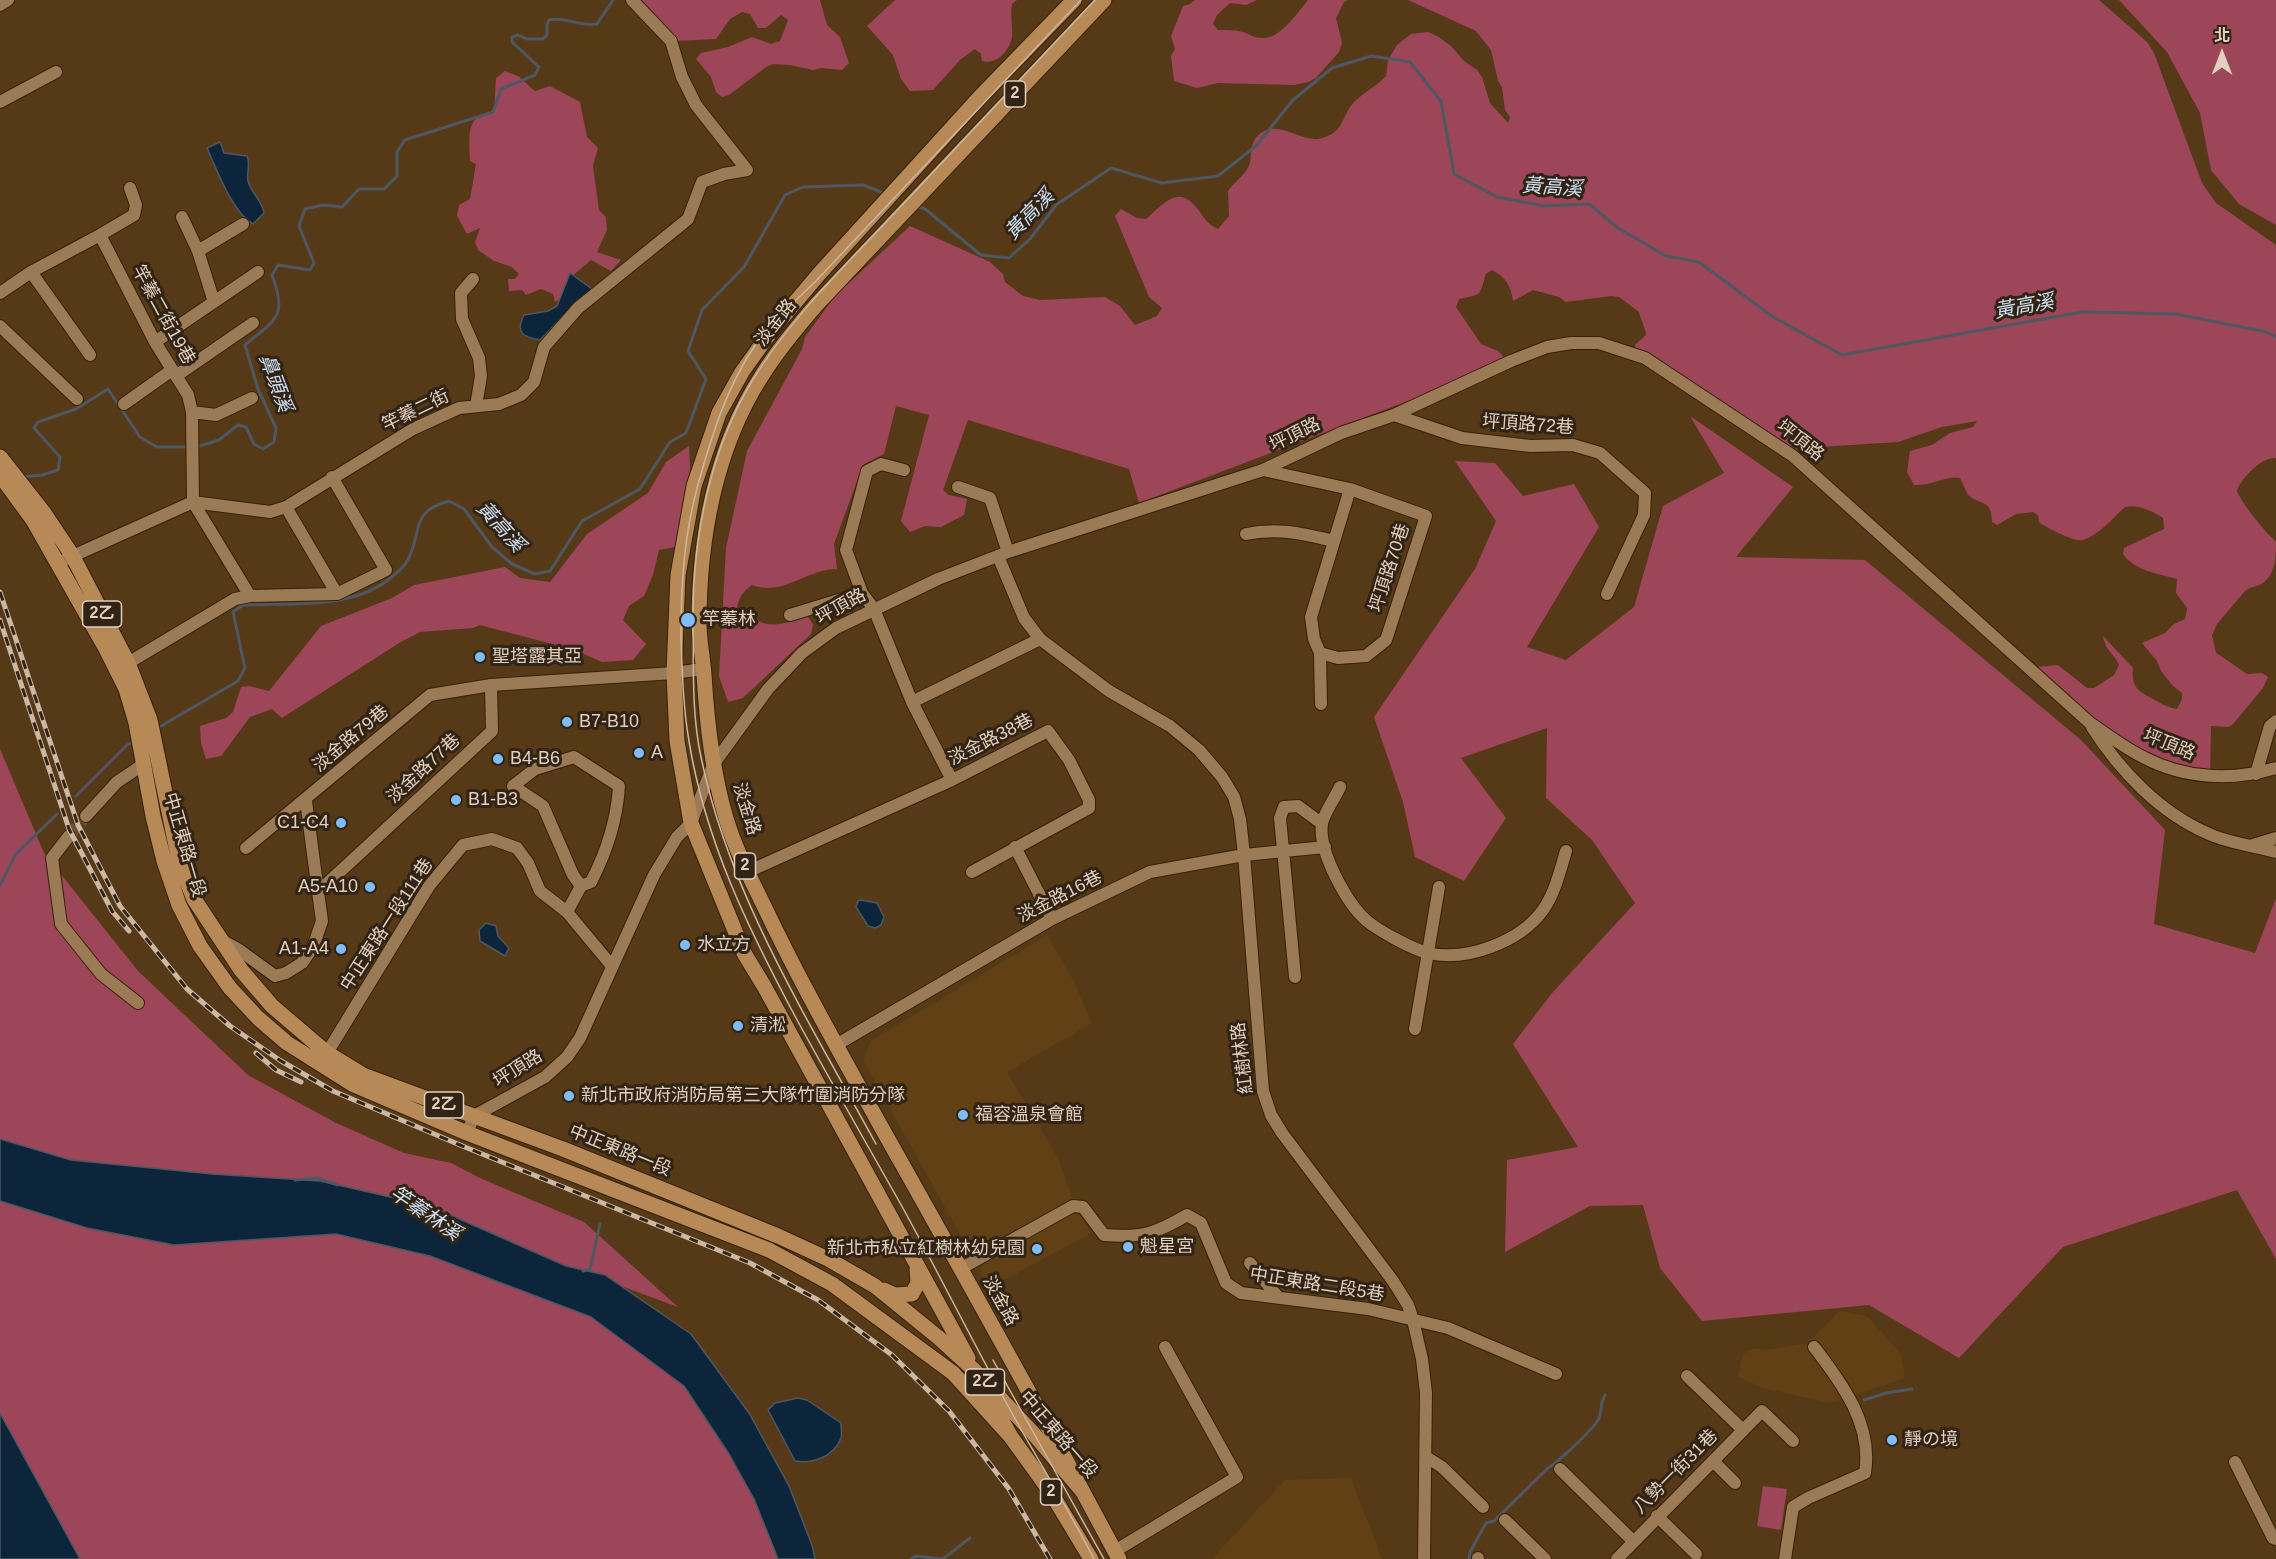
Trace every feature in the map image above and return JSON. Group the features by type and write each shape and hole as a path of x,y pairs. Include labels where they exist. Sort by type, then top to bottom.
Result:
{"main road":[{"name":"淡金路","path":"974,1370 744,953 691,823 677,741 674,673 678,575 693,486 719,413 742,372 772,330 819,274 979,98 1074,0"},
{"name":"淡金路","path":"1083,1492 785,951 747,872 726,819 713,765 699,626 702,560 715,489 724,452 759,379 783,345 817,304 1104,0"},
{"name":"2乙","path":"2,465 38,517 72,555 128,663 143,721 144,764"},
{"name":"2乙","path":"38,517 58,563 105,646 143,721"},
{"name":"中正東路一段","path":"143,721 160,770 180,865 194,899 241,970 272,1006 327,1053 363,1075 474,1116 778,1236 828,1258 874,1286 939,1338 974,1370 1032,1432 1083,1492 1117,1555"},
{"name":"中正東路一段","path":"144,764 155,827 164,861 179,905 200,946 230,988 258,1018 287,1043 352,1084 467,1133 770,1251 855,1298 953,1373 1011,1437 1050,1491 1089,1555"},
{"path":"874,1286 895,1295 912,1294 918,1283 915,1260"},
{"name":"2","path":"974,1370 1011,1437"}],"street":[{"path":"0,4 8,0"},
{"name":"竿蓁二街","path":"193,502 270,512 286,507 413,429 459,408 499,404 521,395 534,382 544,347 578,308 688,219 702,182 724,174 747,170 696,105 682,76 671,41 632,0"},
{"path":"0,102 56,72"},
{"path":"0,293 31,272 100,236 134,215 136,205 130,188"},
{"path":"182,217 198,251 214,302"},
{"path":"198,251 243,224"},
{"name":"竿蓁二街19巷","path":"100,236 154,342 188,395 192,412 193,502"},
{"path":"31,272 90,355"},
{"path":"154,342 258,272"},
{"path":"473,279 461,293 462,320 479,358 481,376 476,406"},
{"path":"124,404 253,323"},
{"path":"0,326 77,399"},
{"name":"坪頂路","path":"474,1116 545,1077 567,1058 580,1038 611,965 654,875 677,837 691,823 713,765 768,688 802,653 836,628 938,579 1003,554 1263,470 1341,433 1394,415 1511,361 1547,347 1571,343 1599,343 1646,358 1793,456 2090,723 2145,759 2196,776 2256,774 2276,768"},
{"path":"192,412 216,415 252,398"},
{"name":"坪頂路72巷","path":"1394,415 1462,438 1530,446 1573,445 1600,453 1630,478 1646,493 1644,514 1607,594"},
{"path":"904,470 881,464 867,471 846,550 862,593 874,609 912,702 952,780"},
{"name":"坪頂路70巷","path":"1263,470 1350,489 1426,516 1386,640 1366,656 1338,658 1320,653"},
{"path":"128,663 235,599 250,596 337,594 386,570 332,477"},
{"name":"紅樹林路","path":"958,487 990,498 1003,554 1024,618 1040,639 1108,691 1170,726 1199,750 1222,777 1234,797 1240,819 1244,855 1262,1081 1271,1115 1393,1281 1408,1305 1413,1320 1422,1359 1426,1393 1424,1559"},
{"path":"1322,705 1320,653 1314,639 1311,617 1350,489"},
{"path":"58,563 193,502 250,596"},
{"path":"286,507 337,594"},
{"path":"1246,534 1263,530 1288,531 1334,541"},
{"path":"790,615 862,593"},
{"path":"912,702 1040,639"},
{"path":"491,685 674,673 703,669"},
{"name":"淡金路79巷","path":"246,848 306,801 430,695 491,685"},
{"name":"淡金路77巷","path":"318,892 492,731 491,685"},
{"path":"2256,774 2270,726 2276,721"},
{"path":"2090,723 2111,757 2168,812 2210,835 2276,852"},
{"name":"淡金路38巷","path":"747,872 952,780 1048,731 1072,758 1089,800 1089,808 972,872"},
{"path":"567,912 581,886 591,882 603,858 617,813 619,786 573,757 535,769 513,786 543,806 573,875 581,886"},
{"path":"86,816 117,782 144,764"},
{"path":"1340,787 1322,823 1325,847 1332,872 1367,921 1397,939 1428,953 1462,955 1494,946 1521,933 1542,911 1556,887 1566,851"},
{"path":"220,940 238,949 275,976 286,973 302,963 313,947 322,921 306,801"},
{"path":"1295,976 1280,818 1284,807 1298,806 1322,823"},
{"path":"69,837 52,858 61,924 101,974 138,1003"},
{"name":"中正東路一段111巷","path":"327,1053 429,886 463,845 492,838 517,848 528,863 540,891 567,912 611,965"},
{"path":"2252,846 2276,838"},
{"path":"1015,847 1052,919"},
{"name":"淡金路16巷","path":"836,1045 1052,919 1150,872 1244,855 1325,847"},
{"path":"1414,1029 1439,886"},
{"path":"467,1133 474,1116"},
{"name":"中正東路二段5巷","path":"960,1269 1073,1206 1083,1207 1104,1234 1122,1236 1159,1232 1187,1215 1201,1223 1227,1283 1241,1293 1368,1309 1448,1328 1556,1374"},
{"path":"1250,1263 1278,1297"},
{"path":"1117,1555 1237,1478 1165,1347"},
{"path":"1785,1559 1793,1507 1865,1473 1868,1458 1863,1431 1844,1386 1814,1347"},
{"path":"1687,1376 1743,1430"},
{"name":"八勢一街31巷","path":"1617,1559 1762,1411 1793,1441"},
{"path":"1426,1458 1442,1467 1483,1507"},
{"path":"1713,1461 1735,1483"},
{"path":"2235,1462 2273,1538 2276,1539"},
{"path":"1560,1469 1634,1541"},
{"path":"1657,1516 1696,1554"},
{"path":"1506,1520 1545,1559"}],"shaded area":[{"path":"642,0 820,0 827,25 840,37 849,63 842,70 821,68 813,70 773,64 729,95 722,97 716,92 711,77 696,59 701,53 728,47 752,37 771,44 780,41 788,20 781,15 766,28 758,28 750,14 742,12 730,19 716,39 674,41"},
{"path":"895,0 1017,0 1012,4 1010,43 1001,56 987,62 982,61 981,54 975,49 960,60 933,90 910,91 901,79 893,55 867,26"},
{"path":"1195,0 1257,0 1246,5 1230,3 1217,15 1213,24 1218,30 1240,31 1261,38 1275,35 1308,0 1348,0 1344,2 1336,18 1342,43 1339,52 1316,78 1308,82 1294,85 1218,83 1197,88 1174,81 1171,56 1175,49 1171,36 1183,6"},
{"path":"1408,0 2099,0 2147,42 2154,53 2202,183 2216,203 2276,245 2276,458 2258,464 2237,490 2254,517 2276,541 2276,552 2271,575 2261,584 2245,591 2217,624 2212,635 2216,653 2247,674 2262,673 2268,677 2263,688 2233,724 2228,727 2211,726 2210,778 2157,759 2131,745 2068,698 2043,675 2038,667 2058,665 2087,688 2094,688 2114,675 2119,665 2106,646 2103,636 2133,668 2134,684 2140,691 2177,709 2182,693 2161,671 2157,661 2142,643 2165,633 2174,624 2185,619 2187,608 2176,593 2177,579 2140,568 2123,554 2124,548 2164,529 2163,518 2135,506 2125,507 2095,534 2079,540 2043,525 2039,522 2038,515 2033,512 2016,514 1997,525 1992,522 1988,506 1968,495 1960,478 1914,485 1907,472 1910,451 1932,445 1950,433 1973,427 1977,421 1942,427 1898,442 1787,449 1635,352 1635,345 1646,335 1645,329 1639,312 1619,297 1566,302 1559,297 1533,290 1513,301 1507,282 1492,270 1486,274 1479,293 1459,299 1456,307 1481,344 1498,351 1504,357 1498,363 1476,375 1139,503 1129,469 968,420 943,490 949,495 967,499 964,515 941,527 925,526 910,532 901,521 929,415 896,406 884,454 863,465 834,544 837,569 815,573 774,588 752,585 741,596 737,611 744,617 773,624 808,617 813,624 811,634 743,698 728,702 719,676 726,548 747,451 802,349 805,337 835,296 910,226 990,262 1003,274 1005,282 1023,296 1040,300 1105,297 1120,306 1135,325 1157,316 1162,308 1149,297 1115,216 1121,209 1137,218 1146,219 1167,201 1179,197 1186,198 1212,226 1218,229 1229,216 1228,191 1249,166 1252,146 1257,136 1268,129 1283,130 1315,139 1335,132 1354,102 1386,76 1388,60 1397,45 1411,34 1428,32 1451,46 1464,61 1477,70 1482,77 1490,103 1508,123 1510,117 1505,110 1502,87 1498,81 1491,50 1476,31"},
{"path":"2119,0 2276,0 2276,225 2239,204 2211,170 2200,113 2167,52"},
{"path":"505,71 518,76 535,91 550,86 580,102 587,137 598,148 593,166 599,210 606,217 607,230 597,252 621,260 611,271 591,260 570,278 561,299 555,302 553,294 541,289 526,295 522,290 509,291 508,279 515,279 519,274 512,267 494,261 478,250 475,242 480,228 467,234 457,216 459,205 470,199 476,164 470,161 471,128 478,117 494,113 496,78"},
{"path":"1690,416 1793,487 1736,557 1865,560 2081,740 2165,830 2154,924 2255,953 2276,898 2276,1259 2237,1190 2063,1247 1959,1358 1869,1305 1702,1321 1660,1268 1643,1205 1590,1206 1505,1252 1507,1160 1578,1147 1513,1044 1552,993 1635,903 1592,840 1546,798 1547,728 1461,758 1506,818 1464,881 1415,857 1403,802 1374,717 1475,569 1496,521 1455,461 1495,463 1523,496 1574,484 1599,527 1527,647 1566,660 1634,607 1663,506 1724,473"},
{"path":"689,446 690,468 675,547 659,550 653,575 644,596 629,606 623,620 646,644 633,660 602,662 575,650 480,625 473,628 420,632 282,718 272,709 250,717 221,756 206,759 201,743 200,726 226,718 233,712 241,687 249,686 269,691 321,626 392,598 414,585 505,567 520,578 550,582 587,534 648,493 666,462"},
{"path":"0,749 44,853 138,971 248,1075 336,1123 404,1153 451,1163 482,1179 584,1222 678,1307 567,1266 429,1206 320,1181 212,1174 71,1160 0,1139"},
{"name":"福容溫泉會館","path":"1047,935 1073,980 1092,1023 1007,1072 1058,1158 1073,1200 971,1254 863,1060 871,1041"},
{"path":"0,1201 87,1228 174,1245 336,1234 430,1256 591,1317 684,1386 729,1454 754,1499 778,1559 80,1559 0,1413"},
{"name":"新北市私立紅樹林幼兒園","path":"1072,1214 1080,1215 1091,1233 988,1289 980,1273 983,1265"},
{"path":"1839,1311 1867,1316 1901,1354 1905,1378 1830,1403 1763,1388 1738,1376 1743,1354 1754,1348 1766,1350 1809,1343"},
{"path":"1351,1478 1382,1559 1212,1559 1285,1480"},
{"path":"1763,1486 1787,1489 1781,1530 1757,1526"}],"water":[{"path":"220,142 224,153 247,156 248,181 264,213 253,224 238,210 220,179 207,148"},
{"path":"570,273 592,289 540,340 525,336 520,326 524,315 548,311 557,306"},
{"path":"858,901 877,903 884,917 881,925 875,928 868,926 856,907"},
{"path":"486,923 496,926 498,936 509,948 505,956 480,941 479,930"},
{"path":"0,1139 71,1160 212,1174 320,1181 430,1206 566,1266 605,1275 691,1334 749,1413 789,1486 812,1545 815,1559 778,1559 754,1499 729,1454 684,1386 591,1317 430,1256 336,1234 174,1245 87,1228 0,1201"},
{"path":"798,1398 807,1400 841,1423 838,1445 822,1458 795,1461 768,1410 775,1403"},
{"path":"0,1413 80,1559 0,1559"}],"waterway":[{"name":"鼻頭溪","path":"196,447 219,440 238,425 246,427 254,444 263,449 274,442 276,428 258,389 245,345 265,329 279,309 277,289 272,275 278,265 310,270 314,263 299,226 305,209 323,205 342,207 359,189 384,189 397,176 397,152 405,140 493,112 501,89 535,75 539,67 512,42 512,37 518,35 527,39 543,39 547,35 549,20 555,19 597,24 613,0"},
{"name":"黃高溪","path":"917,206 925,209 981,255 1009,258 1030,239 1056,205 1111,168 1162,183 1218,176 1256,146 1293,100 1332,68 1371,56 1410,62 1441,101 1454,174 1497,197 1544,206 1589,204 1618,228 1666,256 1699,262 1773,317 1842,355 2082,312 2176,314 2267,332 2276,337"},
{"name":"黃高溪","path":"156,729 238,681 245,668 233,612 243,605 302,604 341,600 377,587 405,565 422,518 427,511 436,506 449,501 464,509 492,547 512,564 535,574 550,571 582,521 640,489 670,442 686,433 706,379 688,351 702,310 744,267 785,195 803,187 863,185 886,194"},
{"name":"鼻頭溪","path":"21,477 42,475 58,470 60,457 34,428 38,422 76,409 108,389 140,437 157,447 189,447"},
{"name":"黃高溪","path":"76,796 127,745 135,741"},
{"name":"黃高溪","path":"0,885 16,854 57,814"},
{"name":"竿蓁林溪","path":"295,1180 317,1178 338,1185"},
{"name":"竿蓁林溪","path":"583,1271 590,1269 600,1224"},
{"path":"1864,1400 1886,1393 1912,1389"},
{"path":"1469,1559 1470,1552 1486,1523 1494,1521 1596,1423 1605,1395"},
{"path":"911,1559 916,1556 943,1559 970,1538"}],"tunnel":[{"path":"69,836 86,816"}],"tram line":[{"path":"1081,0 777,320 745,360 720,413 697,488 684,561 681,635 685,715 696,778 717,849 746,918 796,1018 904,1210 1007,1404 1094,1559"},
{"path":"876,1144 774,956 751,908 714,808 701,757 694,705 694,587 701,525 715,465 737,408 782,337 835,276 1095,0"},
{"path":"993,1360 1104,1559"}],"railway":[{"path":"0,592 78,825 120,906 187,989 230,1026 281,1061 333,1091 750,1263 818,1300 892,1355 949,1411 1009,1489 1050,1559"},
{"path":"0,620 69,829 112,911 129,931"},
{"path":"256,1053 276,1070 301,1082"}],"place":[{"name":"竿蓁林","path":"688,620"},
{"name":"聖塔露其亞","path":"480,657"},
{"name":"B7-B10","path":"567,722"},
{"name":"A","path":"639,753"},
{"name":"B4-B6","path":"498,759"},
{"name":"B1-B3","path":"456,800"},
{"name":"C1-C4","path":"341,823"},
{"name":"A5-A10","path":"370,887"},
{"name":"水立方","path":"685,945"},
{"name":"A1-A4","path":"341,949"},
{"name":"清淞","path":"738,1026"},
{"name":"新北市政府消防局第三大隊竹圍消防分隊","path":"569,1096"},
{"name":"福容溫泉會館","path":"963,1115"},
{"name":"魁星宮","path":"1128,1247"},
{"name":"新北市私立紅樹林幼兒園","path":"1037,1249"},
{"name":"靜の境","path":"1892,1440"}]}
